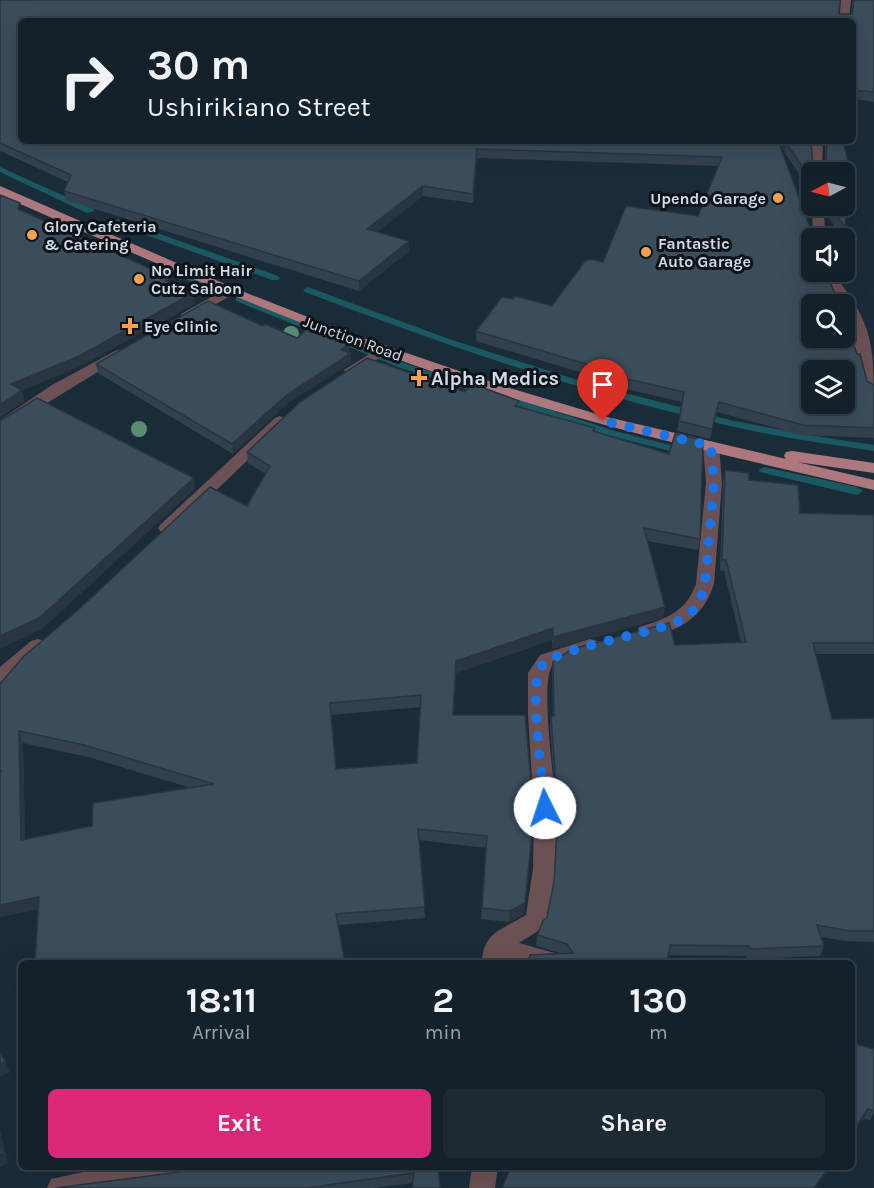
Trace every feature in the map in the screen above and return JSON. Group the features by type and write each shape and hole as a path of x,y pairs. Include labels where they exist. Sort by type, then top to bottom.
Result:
{"main road":[{"name":"Junction Road","path":"0,190 229,291 501,390 603,421 874,485"},
{"name":"Junction Road","path":"754,456 797,456 874,468"}],"street":[{"path":"844,18 846,0"},
{"path":"817,162 818,144"},
{"path":"833,282 852,307 862,337 874,391"},
{"path":"178,320 229,291"},
{"path":"0,427 57,388 128,348"},
{"path":"341,376 380,354 384,349"},
{"path":"159,536 295,408"},
{"path":"631,637 686,618 701,600 705,584 714,483 711,446"},
{"path":"0,678 49,636"},
{"path":"494,955 537,920 544,869 545,808 538,716 538,673 547,660 562,653 612,641"},
{"path":"494,955 533,960"},
{"path":"60,1188 165,1170"},
{"path":"482,1188 485,1170"}],"building":[{"path":"0,0 840,0 839,14 852,14 854,0 874,0 874,92 856,90 856,18 18,18 18,144 784,144 780,146 801,203 801,216 806,216 810,228 801,228 801,282 830,282 835,294 801,294 801,348 855,348 857,354 860,354 867,381 874,385 874,428 803,425 719,402 712,429 679,421 684,392 614,376 616,373 476,331 502,297 513,299 515,296 552,306 585,261 591,259 603,262 626,206 698,216 722,157 477,149 473,194 423,186 367,229 409,241 359,281 64,191 71,175 0,143"},
{"path":"787,144 811,144 813,162 801,162 801,164"},
{"path":"827,144 844,144 848,162 826,162"},
{"path":"0,195 20,203 18,209 171,278 166,281 193,293 79,356 11,384 22,390 0,405"},
{"path":"837,216 846,216 845,227"},
{"path":"208,301 263,326 265,324 297,338 307,329 349,343 341,350 351,353 288,394 232,444 96,364"},
{"path":"367,358 465,392 473,384 519,401 515,406 595,428 593,431 669,454 675,434 703,440 700,539 644,528 665,607 553,637 553,628 456,661 453,715 525,715 534,814 525,903 510,911 482,908 487,836 418,829 425,907 336,914 344,960 35,960 39,897 0,905 0,684 23,657 78,610 210,487 247,506 270,466 247,452 300,402","holes":["421,695 417,763 336,769 330,703","19,731 84,745 214,784 93,803 92,826 21,840"]},
{"path":"37,398 194,478 39,618 0,636 0,421"},
{"path":"725,470 749,473 749,480 798,485 800,513 874,515 874,643 813,643 832,719 874,718 874,931 849,931 817,925 824,946 752,949 749,946 670,945 668,960 528,960 530,955 573,953 567,944 537,935 547,917 554,882 558,813 551,716 554,716 553,662 572,649 669,623 675,645 746,642 726,560 722,560"},
{"path":"855,1044 874,1049 874,1111 868,1109 855,1128"},
{"path":"0,1053 5,1061 0,1064"},
{"path":"185,1170 438,1170 440,1188 412,1188 414,1173 306,1188 55,1188"},
{"path":"510,1170 827,1170 814,1188 502,1188"}],"waterway":[{"path":"0,169 90,211"},
{"path":"118,222 275,278"},
{"path":"177,272 220,291"},
{"path":"308,290 446,341 658,406 730,423 874,448"},
{"path":"239,299 401,365 484,392"},
{"path":"504,398 611,433 678,450"},
{"path":"764,470 857,491"}],"place":[{"name":"Upendo Garage","path":"778,198"},
{"name":"Glory Cafeteria & Catering","path":"32,235"},
{"name":"Fantastic Auto Garage","path":"646,252"},
{"name":"No Limit Hair Cutz Saloon","path":"139,279"},
{"name":"Eye Clinic","path":"130,326"},
{"name":"Alpha Medics","path":"419,378"}],"route":[{"path":"545,808 537,696 538,673 541,666 547,660 562,653 631,637 686,618 701,600 705,584 714,483 711,446 603,421"}]}
